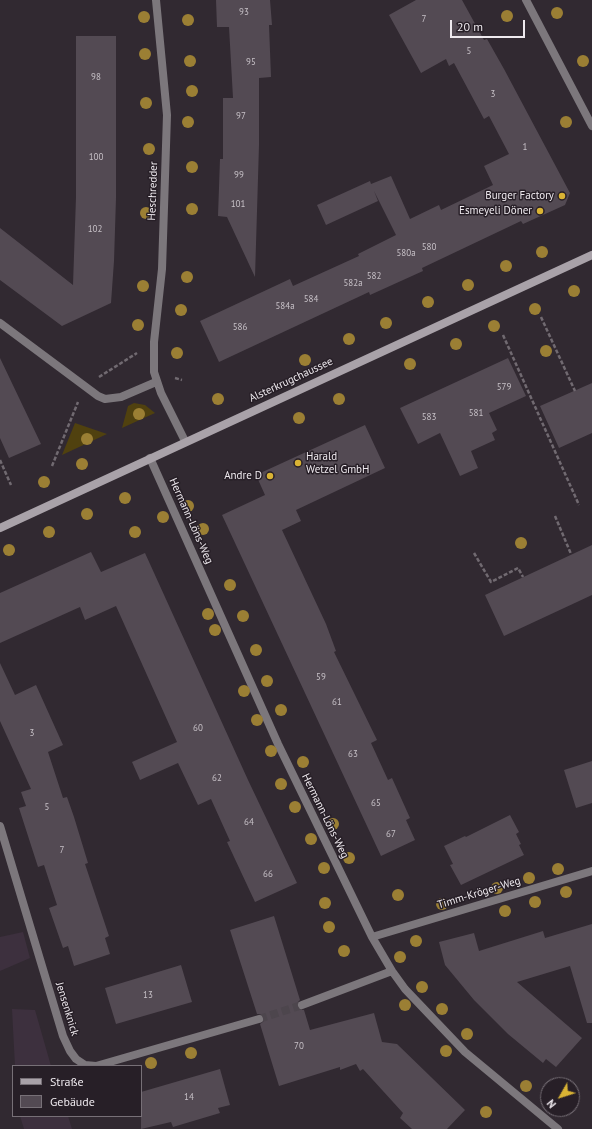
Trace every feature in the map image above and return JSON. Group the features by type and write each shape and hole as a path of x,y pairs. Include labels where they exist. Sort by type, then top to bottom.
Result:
{"main road":[{"name":"Alsterkrugchaussee","path":"0,528 185,441 592,255"}],"street":[{"name":"Heschredder","path":"156,0 167,115 162,269 154,342 154,372 156,382"},
{"path":"526,0 592,126"},
{"path":"0,323 98,396 113,399 156,382 185,441"},
{"name":"Hermann-Löns-Weg","path":"150,458 278,744 372,937 392,971 406,989 466,1052 558,1129"},
{"name":"Jensenknick","path":"0,826 63,1036 70,1051 76,1059 90,1065"},
{"name":"Timm-Kröger-Weg","path":"372,937 592,871"},
{"path":"302,1005 392,971"},
{"name":"Jensenknick","path":"99,1065 259,1019"}],"path":[{"path":"541,317 574,391"},
{"path":"503,335 579,505"},
{"path":"52,466 81,395 86,388 93,381 154,342"},
{"path":"0,460 11,484"},
{"path":"555,516 571,554"},
{"path":"474,553 491,582 518,568 523,577"}],"shaded area":[{"path":"134,403 145,405 155,413 122,428 128,406"},
{"path":"75,423 107,434 62,455"},
{"path":"23,932 30,958 0,971 0,937"},
{"path":"12,1009 35,1010 51,1065 15,1065"},
{"path":"20,1117 68,1117 72,1129 24,1129"}],"building":[{"path":"216,0 270,0 272,25 269,25 271,77 259,78 259,145 255,277 227,217 218,216 220,159 223,159 223,98 233,98 229,27 217,27"},
{"path":"416,0 462,0 484,40 487,39 504,69 570,193 565,205 523,224 521,221 422,268 423,271 370,295 369,292 219,362 200,321 290,279 293,286 359,256 358,254 396,235 374,191 378,201 326,225 317,205 370,181 371,184 391,176 410,219 439,205 441,210 493,185 484,166 509,154 489,116 484,119 454,63 449,66 446,59 421,73 389,15"},
{"path":"76,36 116,36 116,198 114,261 111,303 62,326 0,280 0,228 73,285 76,197"},
{"path":"0,358 41,444 9,458 0,438"},
{"path":"508,358 526,396 489,413 497,430 492,433 495,440 471,451 478,468 460,476 440,433 418,444 400,408"},
{"path":"592,383 592,433 559,448 540,406"},
{"path":"365,425 385,468 296,510 301,521 282,530 326,624 336,651 334,652 377,740 371,743 388,780 392,778 410,818 406,820 415,840 381,856 222,515 265,495 256,475"},
{"path":"592,545 592,595 504,636 485,595"},
{"path":"91,552 101,572 145,553 248,780 297,883 255,902 227,842 230,841 211,799 198,805 178,763 140,780 132,762 177,742 116,606 85,620 80,607 0,643 0,593"},
{"path":"0,663 15,695 36,685 63,745 48,752 63,798 67,797 74,817 88,863 85,864 109,936 105,938 110,954 74,966 68,946 63,948 49,908 57,905 44,865 38,867 19,808 26,806 21,792 31,789 0,721"},
{"path":"592,761 592,803 576,808 564,770"},
{"path":"510,815 519,832 516,834 524,855 461,885 450,865 453,864 444,846 465,836 466,837"},
{"path":"274,916 300,1000 297,1007 304,1010 310,1030 374,1013 382,1042 397,1044 465,1110 447,1129 412,1129 400,1118 403,1113 363,1069 360,1071 356,1064 340,1070 340,1067 279,1086 260,1024 264,1021 264,1017 261,1014 257,1014 230,930"},
{"path":"592,924 592,1023 587,1023 570,966 517,982 582,1038 556,1067 546,1059 543,1063 508,1034 474,1000 445,965 439,942 474,933 479,951 543,931 545,938"},
{"path":"181,965 192,1002 116,1024 105,988"},
{"path":"220,1069 230,1105 218,1108 220,1113 173,1127 171,1122 141,1129 142,1092"}],"tunnel":[{"path":"259,1019 302,1005"}],"place":[{"name":"Burger Factory","path":"562,196"},
{"name":"Esmeyeli Döner","path":"540,211"},
{"name":"Harald Wetzel GmbH","path":"298,463"},
{"name":"Andre D","path":"270,476"}]}
